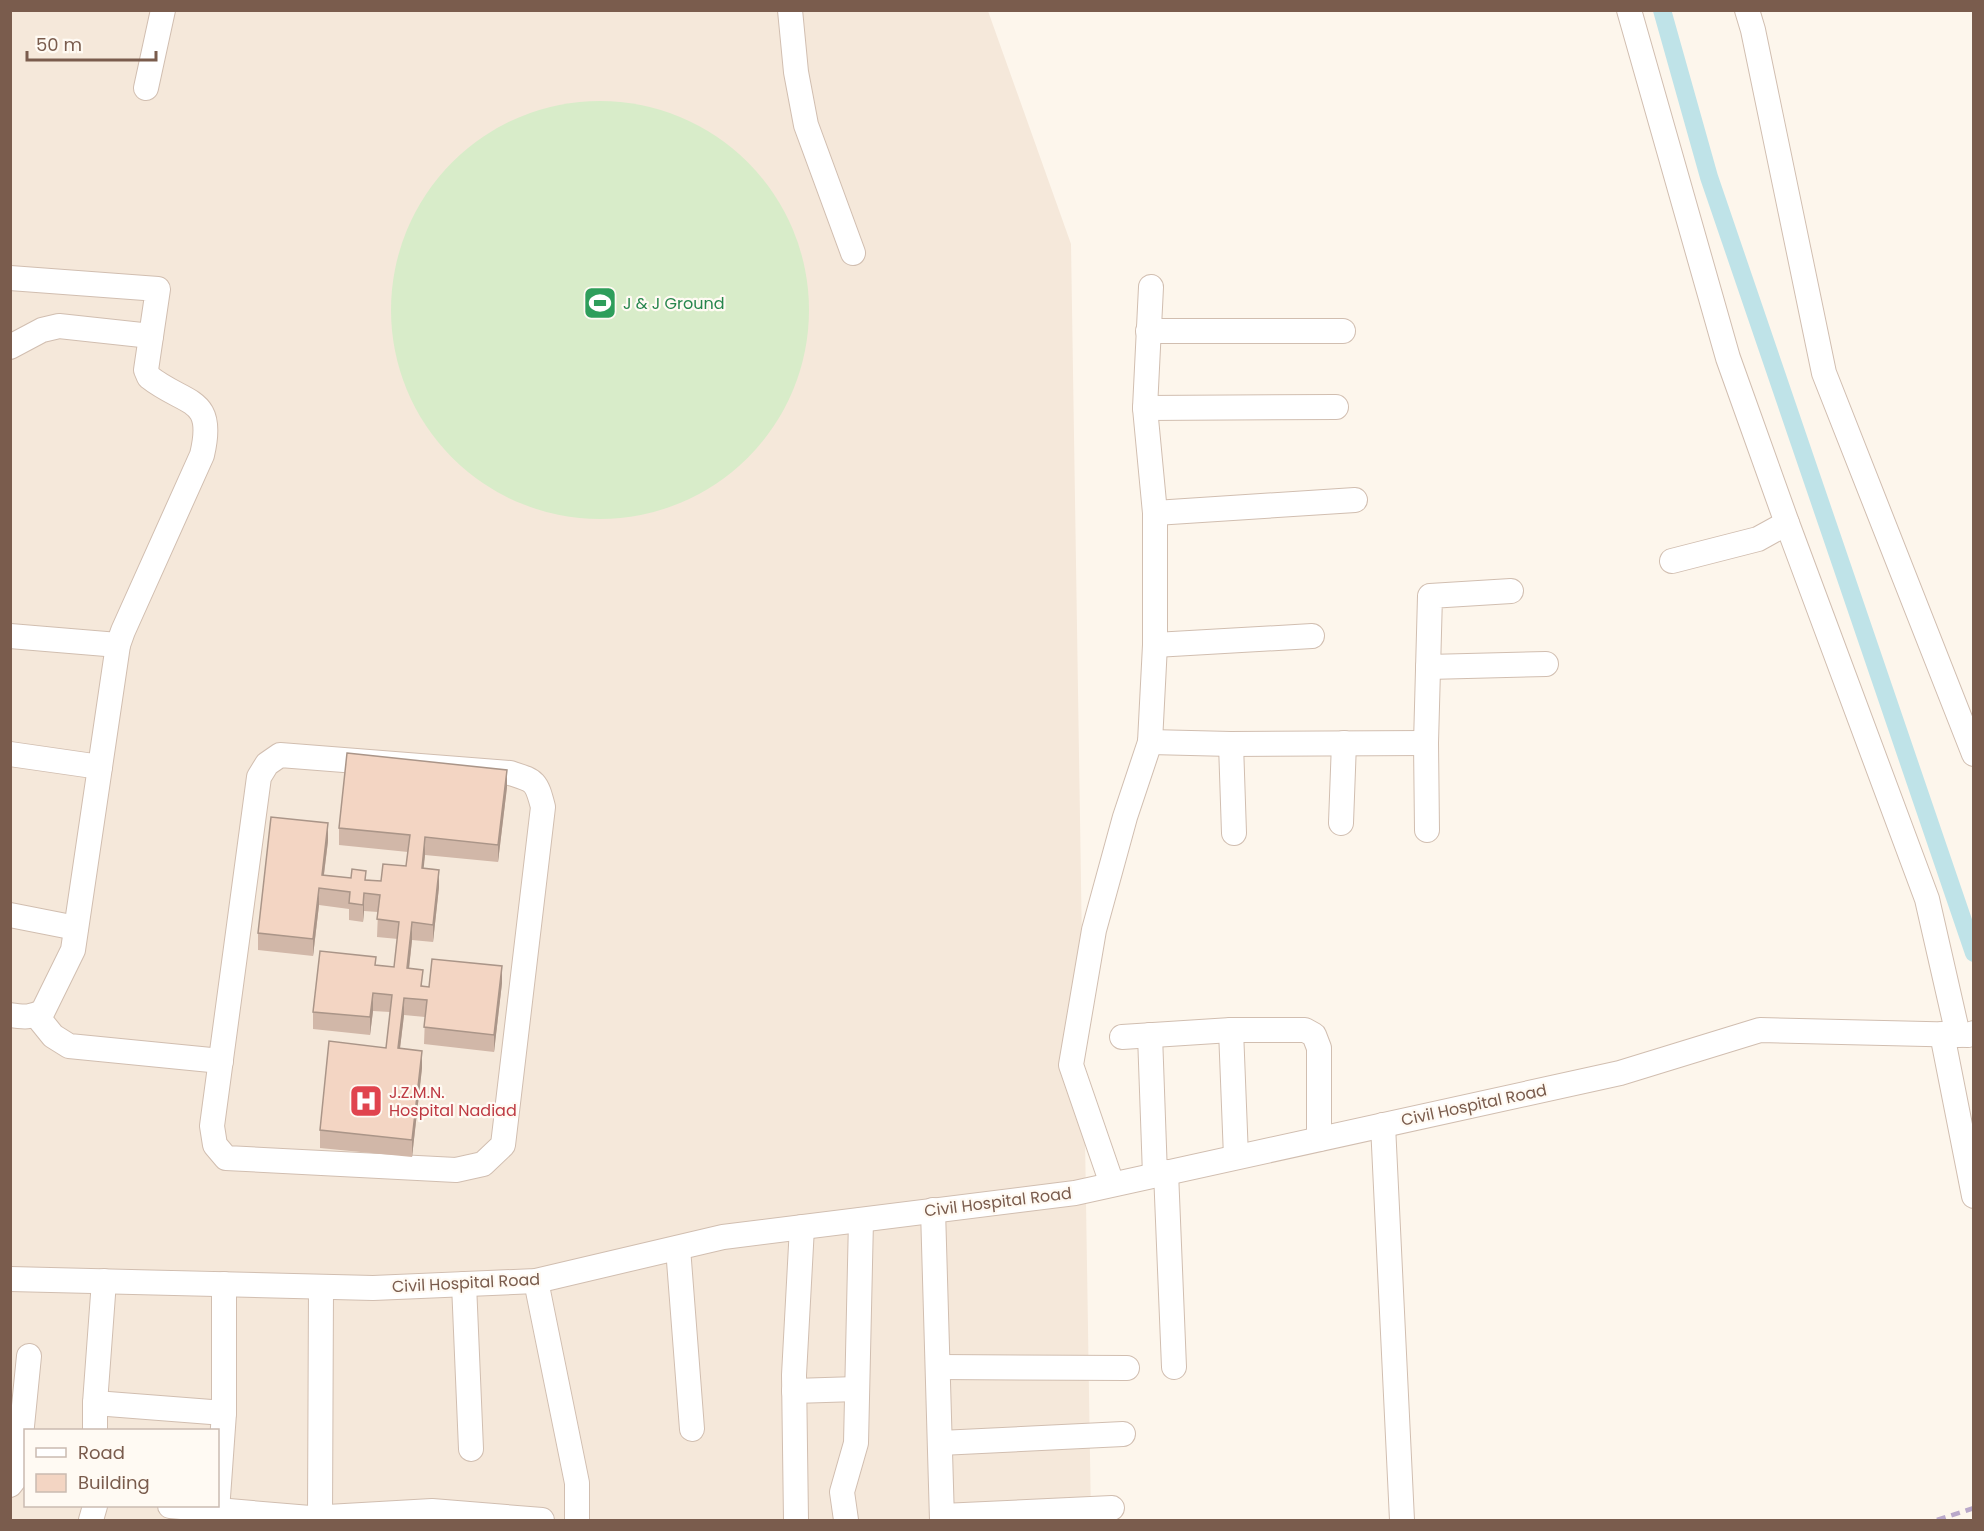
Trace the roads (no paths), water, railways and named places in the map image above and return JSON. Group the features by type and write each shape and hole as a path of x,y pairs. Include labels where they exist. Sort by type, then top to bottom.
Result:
{"street":[{"path":"146,88 163,10"},
{"path":"790,10 796,72 806,125 853,253"},
{"path":"1629,10 1728,358 1927,899 1961,1034 1974,1196"},
{"path":"1747,10 1824,373 1974,754"},
{"path":"10,278 158,289 146,370 148,377 198,406 205,417 207,434 202,455 118,645 73,950 43,1011 24,1017 10,1015"},
{"path":"1112,1184 1071,1065 1094,930 1125,817 1150,742 1155,645 1155,513 1145,408 1151,287"},
{"path":"10,347 42,330 59,326 151,336"},
{"path":"10,327 42,330"},
{"path":"1149,331 1343,331"},
{"path":"1145,408 1336,407"},
{"path":"1155,513 1355,500"},
{"path":"1672,561 1758,540 1787,523"},
{"path":"1427,830 1426,743 1430,596 1511,591"},
{"path":"10,636 118,645"},
{"path":"1155,645 1312,636"},
{"path":"1428,667 1546,664"},
{"path":"1150,742 1426,743"},
{"path":"1341,823 1344,743"},
{"path":"1231,744 1234,833"},
{"path":"10,754 100,767"},
{"path":"279,755 510,773 529,780 538,787 543,807 503,1145 483,1164 456,1170 226,1158 215,1145 212,1126 221,1061 259,777 267,764 279,755"},
{"path":"10,915 76,928"},
{"path":"36,1015 53,1036 69,1046 221,1061"},
{"path":"1231,1030 1236,1157"},
{"path":"1122,1037 1231,1030 1305,1030 1314,1035 1319,1047 1319,1139"},
{"name":"Civil Hospital Road","path":"10,1279 373,1288 536,1281 723,1237 1075,1192 1620,1073 1760,1030 1961,1034"},
{"path":"1150,1035 1174,1367"},
{"path":"1383,1125 1402,1521"},
{"path":"933,1210 942,1518 1112,1508"},
{"path":"846,1521 842,1492 856,1443 861,1220"},
{"path":"796,1521 794,1391 802,1227"},
{"path":"678,1248 692,1429"},
{"path":"95,1429 104,1281"},
{"path":"536,1281 577,1483 577,1521"},
{"path":"219,1483 224,1413 224,1284"},
{"path":"464,1284 471,1449"},
{"path":"313,1519 321,1287"},
{"path":"10,1485 17,1476 29,1356"},
{"path":"938,1367 1127,1368"},
{"path":"794,1391 857,1389"},
{"path":"95,1403 224,1413"},
{"path":"940,1443 1123,1434"},
{"path":"179,1507 313,1519 381,1517 432,1511 542,1521"},
{"path":"217,1507 217,1511"}],"waterway":[{"path":"1662,10 1709,177 1974,953"}],"railway":[{"path":"1937,1520 1974,1508"}],"place":[{"name":"J & J Ground","path":"600,303"},
{"name":"J.Z.M.N. Hospital Nadiad","path":"366,1101"}]}
